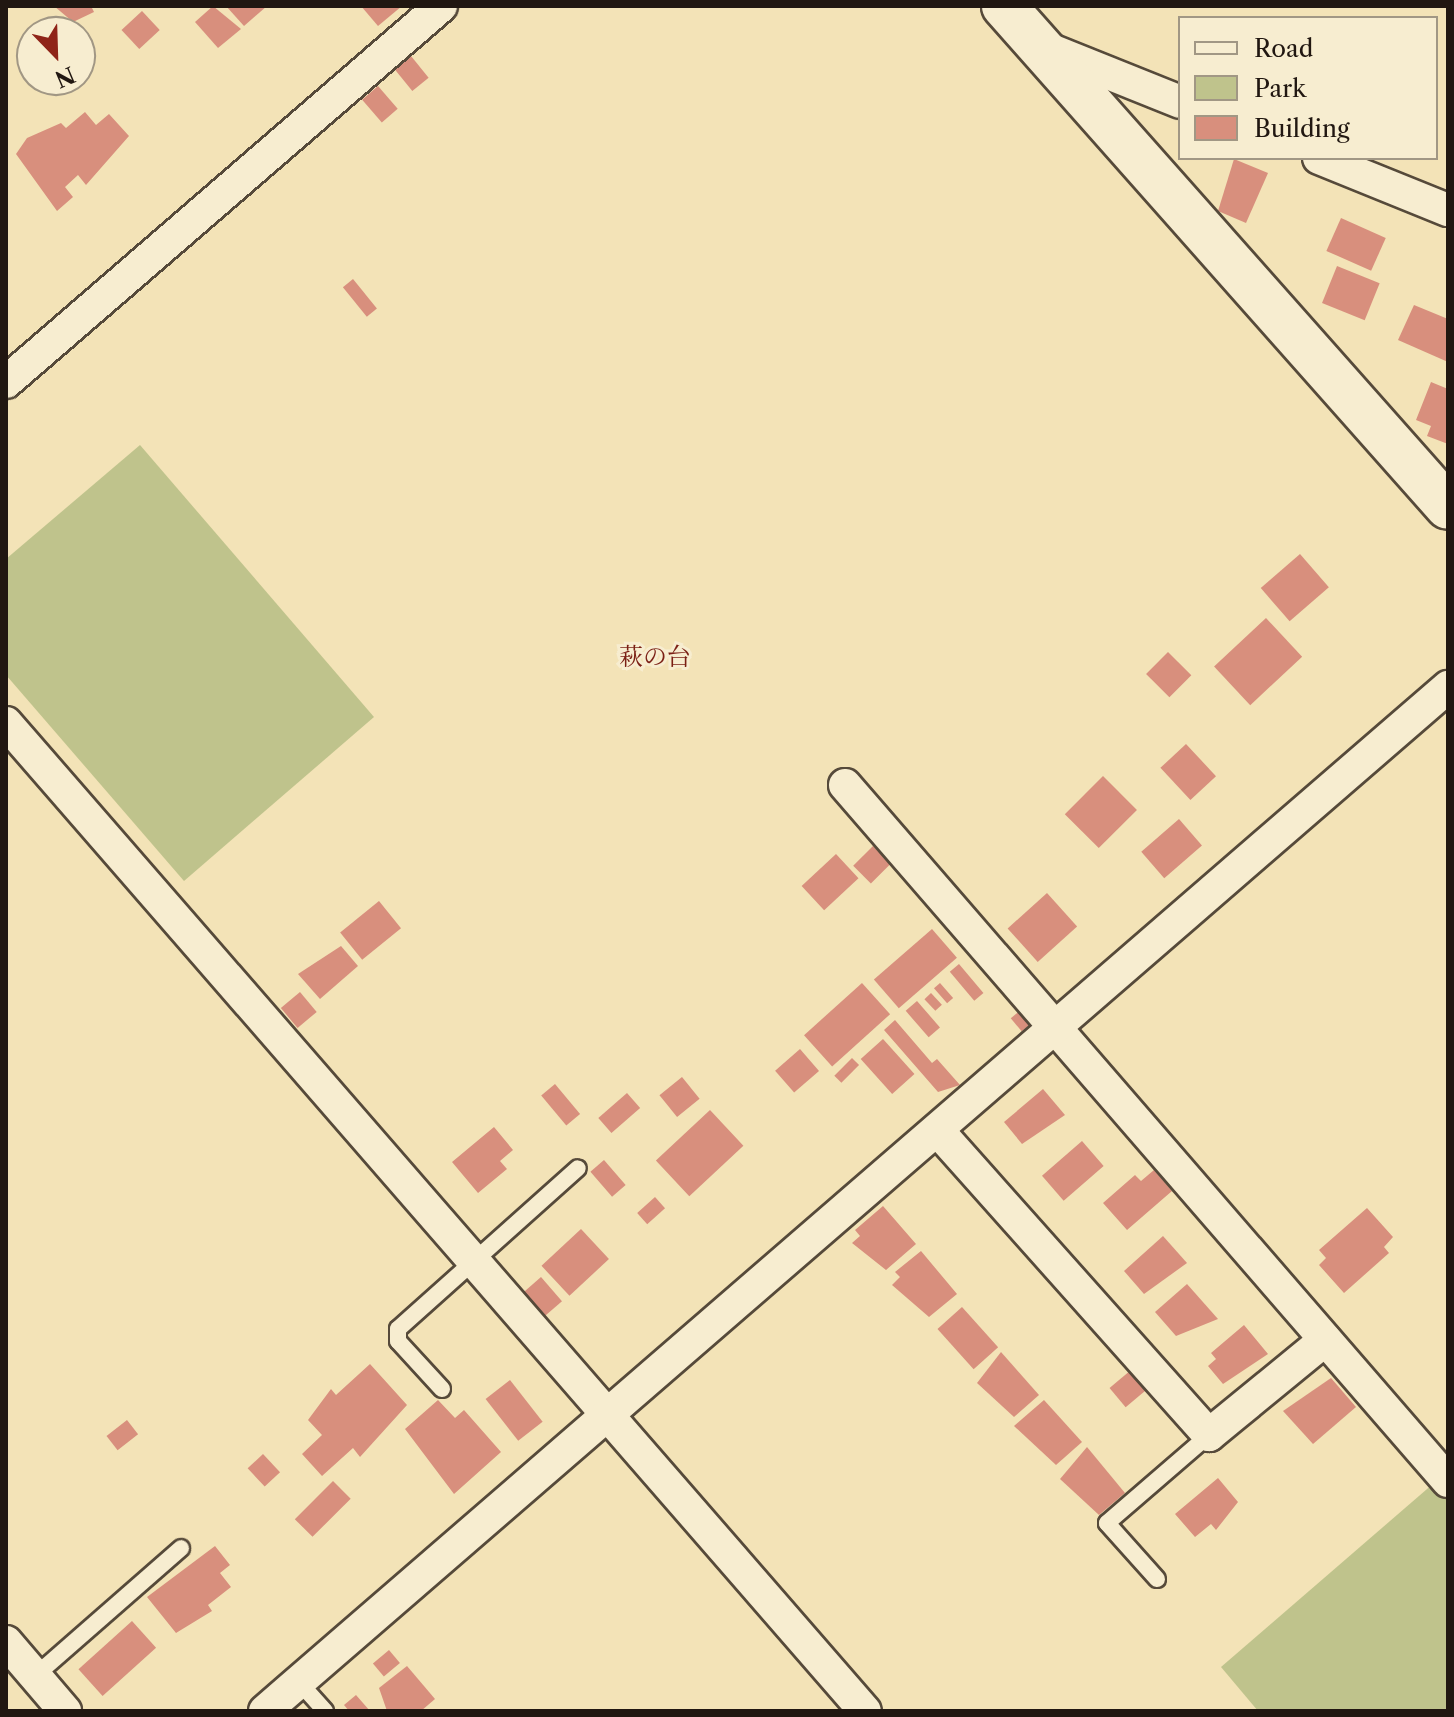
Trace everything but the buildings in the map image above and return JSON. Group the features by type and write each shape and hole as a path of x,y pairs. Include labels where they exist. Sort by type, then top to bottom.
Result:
{"street":[{"path":"6,382 441,6"},
{"path":"1004,6 1448,507"},
{"path":"1036,44 1178,101"},
{"path":"1324,160 1448,210"},
{"path":"265,1711 610,1418 1448,687"},
{"path":"6,723 865,1711"},
{"path":"845,785 1060,1027 1448,1481"},
{"path":"939,1132 1209,1435 1325,1340"},
{"path":"6,1642 65,1711"}],"lane":[{"path":"442,1389 398,1341 398,1329 578,1168"},
{"path":"1157,1579 1107,1523 1209,1435"},
{"path":"35,1676 181,1548"},
{"path":"299,1682 325,1711"}],"green space":[{"path":"140,445 374,717 184,881 6,675 6,559"},
{"path":"1434,1483 1448,1500 1448,1711 1258,1711 1221,1667"}],"district":[{"name":"萩の台","path":"655,657"}]}
